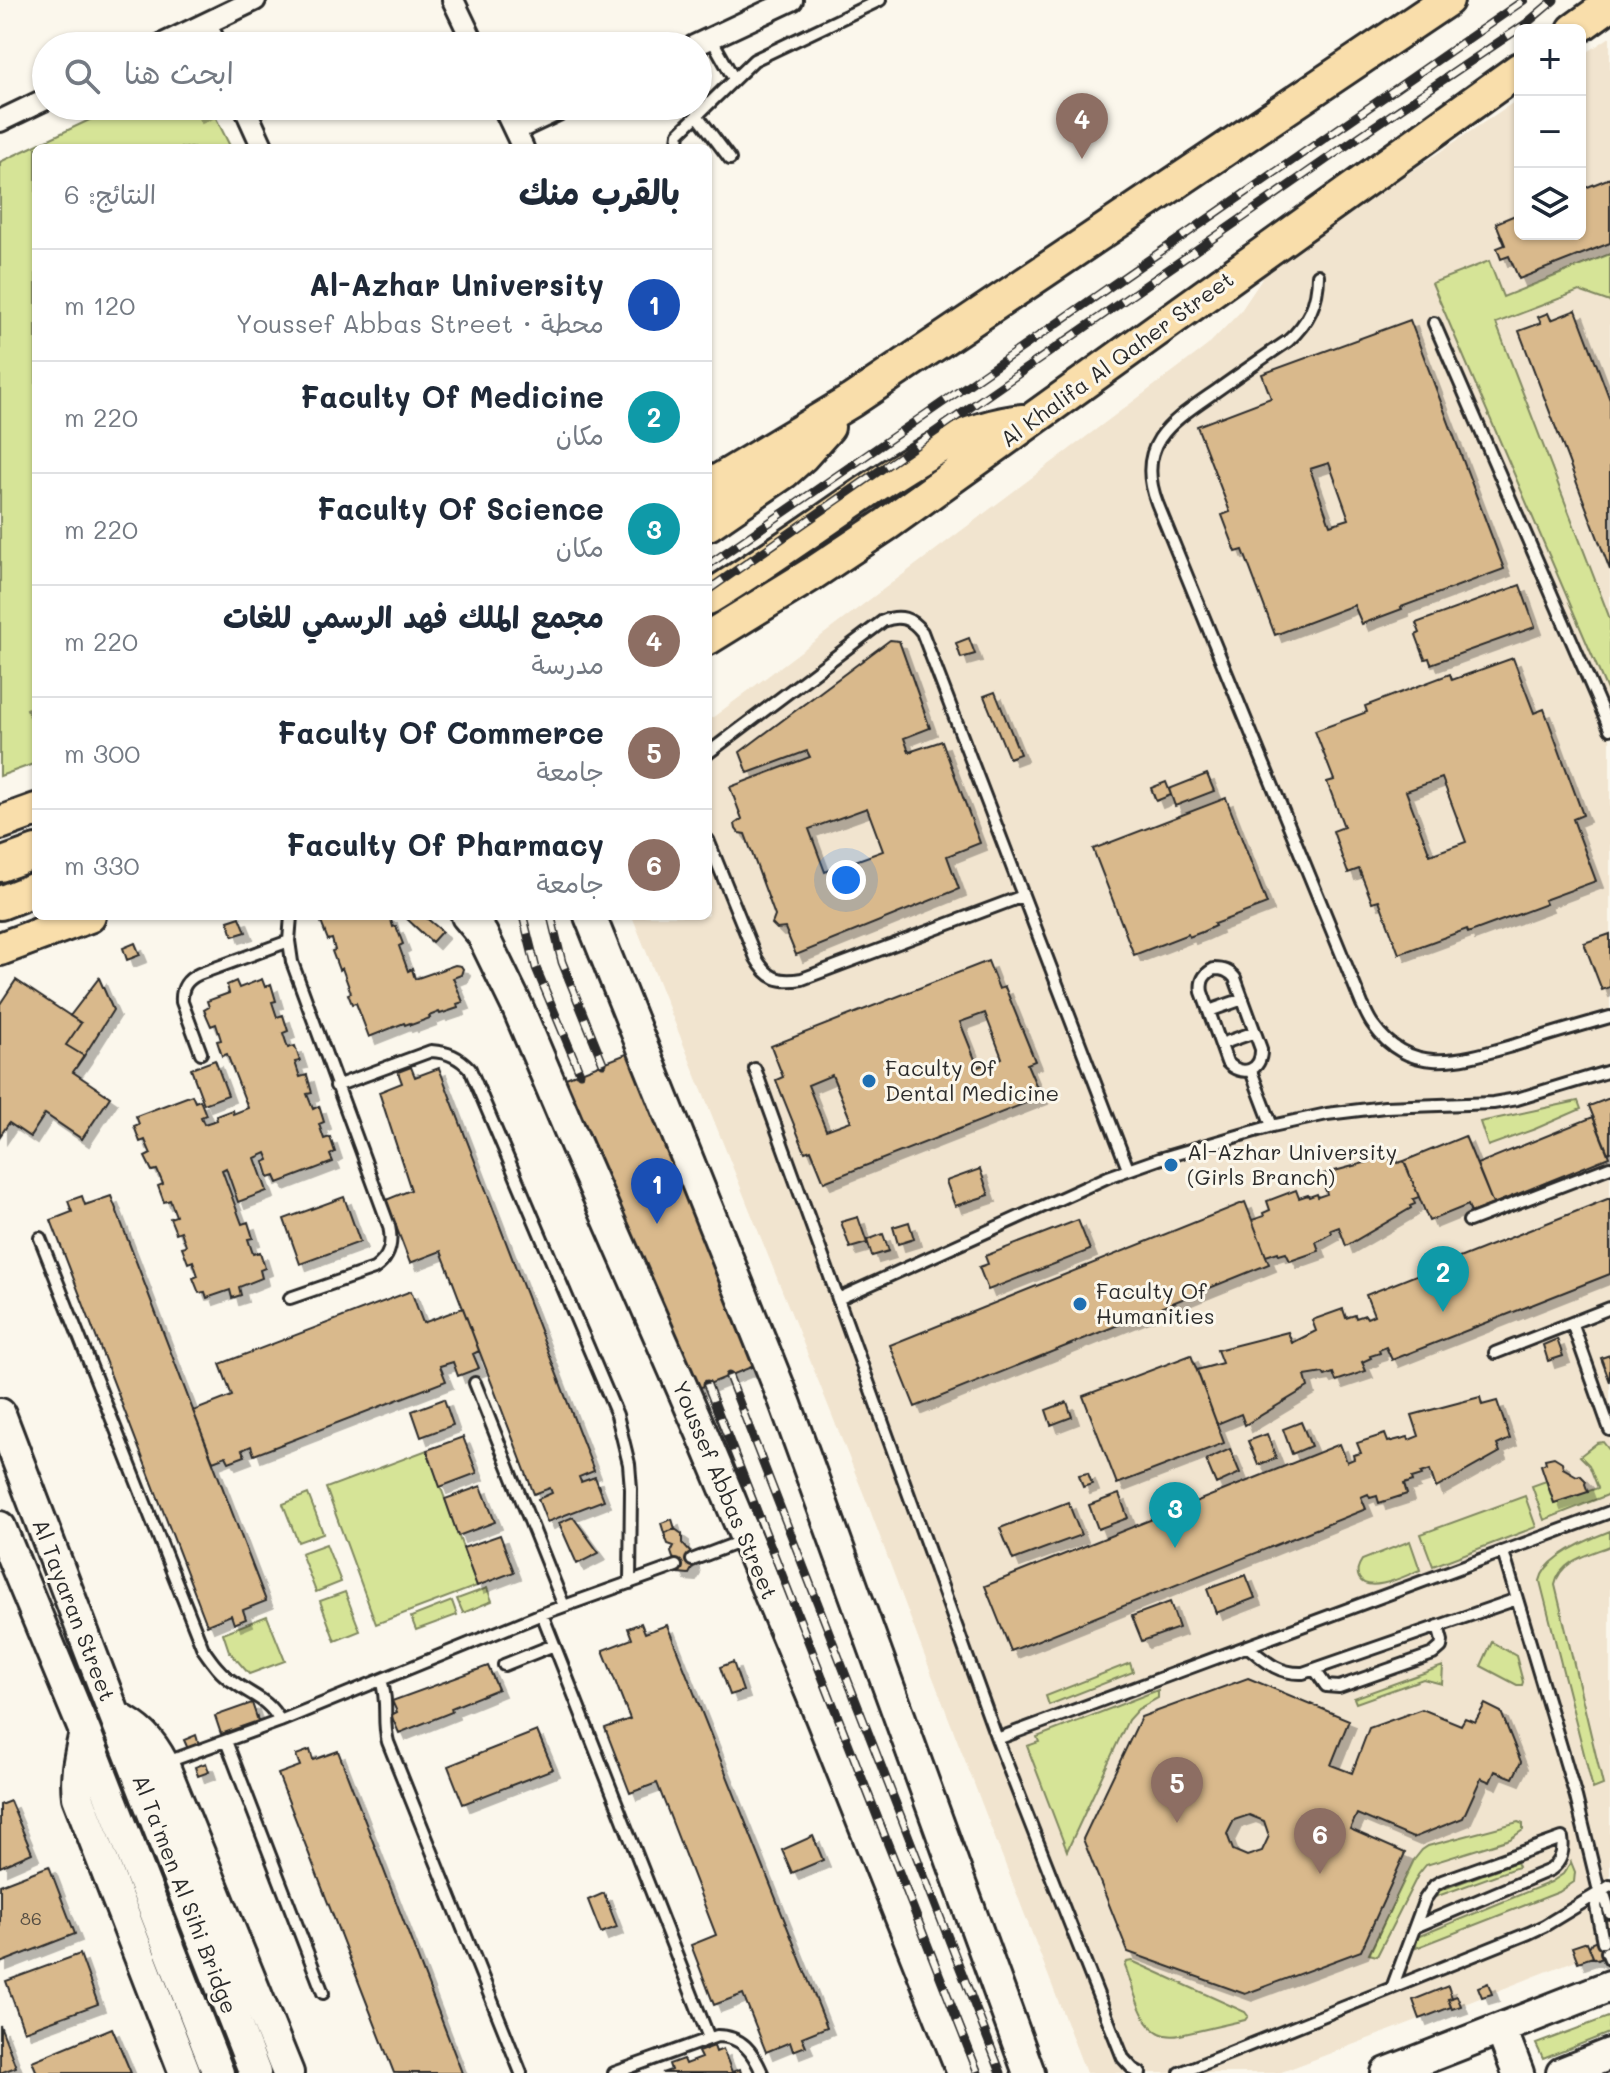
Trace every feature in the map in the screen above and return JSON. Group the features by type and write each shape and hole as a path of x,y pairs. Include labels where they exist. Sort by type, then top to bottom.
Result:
{"main road":[{"path":"712,485 851,401 1447,0"},
{"path":"1582,24 1610,4"},
{"name":"Al Khalifa Al Qaher Street","path":"712,636 887,524 1514,73"},
{"path":"712,521 784,472 851,401"},
{"path":"712,596 933,449 979,429 1031,421"},
{"path":"0,823 32,811"},
{"path":"0,903 32,890"},
{"path":"2,946 77,920"},
{"name":"Youssef Abbas Street","path":"470,920 482,934 517,1006 818,1708 963,2073"},
{"path":"492,920 513,973 517,1006"},
{"path":"592,920 785,1402 1029,2073"},
{"name":"Al Tayaran Street","path":"0,1414 115,1716"},
{"name":"Al Tayaran Street","path":"1,1535 85,1732"},
{"path":"115,1716 137,1728 150,1741 163,1764 288,2073"},
{"name":"Al Ta'men Al Sihi Bridge","path":"115,1716 255,2073"},
{"path":"85,1732 77,1764 78,1797 185,2073"},
{"name":"Al Ta'men Al Sihi Bridge","path":"85,1732 218,2073"},
{"path":"1387,2073 1610,1986"},
{"path":"1501,2029 1518,2073"},
{"path":"1565,2072 1610,2054"}],"street":[{"path":"189,32 255,0"},
{"path":"453,0 468,32"},
{"path":"712,38 792,0"},
{"path":"206,24 210,32"},
{"path":"0,121 32,106"},
{"path":"250,120 261,144"},
{"path":"510,120 519,139 546,120"}],"lane":[{"path":"712,100 762,54 880,0"},
{"path":"712,53 734,79"},
{"path":"680,144 677,137 692,120"},
{"path":"701,120 730,159"},
{"path":"1318,275 1311,312 1298,333 1180,416 1160,436 1153,448 1149,476 1157,503 1362,1004 1375,1027 1404,1051 1441,1062 1467,1059 1610,1017"},
{"path":"1434,323 1610,729"},
{"path":"712,750 883,621 894,617 915,623 922,632 1128,1169"},
{"path":"712,850 756,958 763,970 775,979 802,979 1023,896"},
{"path":"290,1298 374,1269 385,1260 391,1247 389,1226 292,962 291,920"},
{"path":"201,1053 182,1002 187,981 289,941"},
{"path":"1222,969 1230,972 1243,999 1262,1057 1251,1071 1242,1072 1233,1069 1227,1062 1209,1011 1201,985 1207,972 1222,969"},
{"path":"1209,1011 1243,999"},
{"path":"1221,1044 1255,1032"},
{"path":"336,1086 431,1051 453,1055 470,1069 620,1427 630,1477 630,1583"},
{"path":"755,1069 997,1739 1123,2058 1140,2073"},
{"path":"1251,1071 1272,1126"},
{"path":"838,1299 1128,1169 1272,1126 1356,1109 1505,1101 1610,1071"},
{"path":"1469,1221 1610,1167"},
{"path":"40,1238 203,1649 226,1677 270,1705 280,1721"},
{"path":"1495,1353 1610,1308"},
{"path":"1572,1323 1610,1430"},
{"path":"475,1383 564,1606"},
{"path":"997,1739 1610,1512"},
{"path":"692,1560 746,1540"},
{"path":"1503,1552 1610,1913"},
{"path":"163,1764 280,1721 542,1614 676,1566"},
{"path":"1247,1646 1279,1671 1291,1674 1315,1670 1517,1599"},
{"path":"542,1614 709,2038"},
{"path":"1315,1670 1321,1681 1332,1688 1433,1654 1441,1647 1438,1626"},
{"path":"504,1665 554,1645"},
{"path":"381,1680 386,1697 388,1742 521,2073"},
{"path":"226,1741 323,1993"},
{"path":"1392,1988 1425,1899 1435,1885 1562,1838 1564,1845 1560,1859 1550,1870 1415,1927"},
{"path":"1605,1888 1596,1906 1607,1951"},
{"path":"1180,2073 1544,1926 1605,1888"},
{"path":"614,2073 709,2038 726,2036 742,2042 762,2073"}],"shaded area":[{"name":"Al-Azhar University (Girls Branch)","path":"1610,37 1610,1954 1598,1960 1593,1957 1576,1960 1279,2073 1086,2073 870,1510 634,920 712,920 712,718 1207,346 1240,312 1266,273 1514,102 1514,240 1586,240 1586,53"}],"green space":[{"path":"89,120 217,120 229,144 38,144"},
{"path":"32,147 32,706 27,709 32,721 32,764 0,776 0,162"},
{"path":"1610,254 1610,302 1579,291 1496,323 1610,619 1610,697 1432,283 1489,261 1503,297"},
{"path":"1578,1101 1581,1109 1488,1146 1480,1122"},
{"path":"1603,1442 1610,1451 1610,1494 1544,1520 1532,1486 1546,1481 1554,1503 1598,1488 1589,1465 1580,1456"},
{"path":"427,1450 477,1586 376,1624 326,1488"},
{"path":"308,1494 323,1533 298,1542 283,1504"},
{"path":"1525,1496 1536,1527 1433,1566 1421,1534"},
{"path":"1610,1531 1610,1546 1569,1564 1558,1576 1555,1585 1603,1785 1593,1789 1540,1581 1558,1557"},
{"path":"1410,1541 1420,1570 1379,1584 1370,1585 1359,1578 1358,1569 1362,1560"},
{"path":"326,1544 341,1582 316,1592 301,1553"},
{"path":"487,1588 492,1601 463,1613 457,1599"},
{"path":"345,1592 360,1631 335,1641 320,1601"},
{"path":"452,1601 457,1615 416,1630 411,1617"},
{"path":"267,1616 285,1661 249,1674 229,1651 223,1633"},
{"path":"1492,1642 1516,1656 1522,1685 1481,1666"},
{"path":"1130,1663 1133,1672 1049,1705 1046,1696"},
{"path":"1443,1666 1442,1684 1423,1679 1356,1703 1354,1698"},
{"path":"1158,1690 1158,1698 1138,1709 1128,1720 1067,1851 1027,1746 1039,1742 1037,1737"},
{"path":"1518,1822 1523,1824 1523,1830 1510,1839 1426,1865 1377,1956 1369,1954 1414,1860 1422,1850"},
{"path":"1516,1862 1518,1867 1435,1897 1433,1893"},
{"path":"1571,1862 1575,1872 1574,1882 1559,1892 1416,1948 1417,1937 1551,1882 1563,1874"},
{"path":"1132,1961 1248,2016 1245,2020 1180,2035 1157,2031 1142,2014 1137,2002 1125,1966"},
{"path":"1608,2017 1609,2033 1543,2059 1536,2044"}],"building":[{"path":"1610,178 1610,243 1519,279 1509,256 1501,259 1497,248 1505,245 1496,223 1514,216 1514,240 1586,240 1586,188"},
{"path":"1576,310 1610,400 1610,570 1519,331 1541,323 1538,317 1548,313 1551,320"},
{"path":"1410,320 1504,569 1362,624 1354,605 1275,635 1243,550 1236,552 1222,515 1230,512 1197,426 1271,398 1262,374","holes":["1329,463 1349,519 1330,525 1310,469"]},
{"path":"1520,585 1535,627 1431,664 1429,658 1425,659 1416,635 1420,633 1416,623"},
{"path":"969,638 975,654 961,658 956,643"},
{"path":"890,640 899,641 930,728 904,738 909,752 942,741 980,843 947,856 959,889 796,955 785,928 777,929 772,924 775,916 745,834 736,829 735,824 742,819 730,787 810,757 807,751 748,773 740,752","holes":["867,808 883,851 825,872 809,829"]},
{"path":"1513,658 1534,713 1544,709 1583,815 1573,819 1596,881 1544,900 1546,904 1468,933 1467,929 1399,954 1379,900 1372,902 1359,869 1348,873 1333,831 1344,827 1327,782 1334,780 1315,731 1367,712 1365,706 1450,674 1452,680","holes":["1442,778 1466,842 1430,855 1406,791"]},
{"path":"995,692 1020,754 1009,758 984,696"},
{"path":"1207,774 1214,791 1175,806 1169,789"},
{"path":"1166,782 1171,795 1156,801 1151,788"},
{"path":"1226,798 1267,904 1189,937 1188,934 1134,955 1093,849"},
{"path":"241,920 246,932 233,936 228,921"},
{"path":"391,920 403,944 399,946 408,971 412,969 415,979 455,965 461,966 461,975 453,978 463,1002 457,1004 458,1008 439,1012 411,1025 404,1023 369,1037 356,1003 352,1004 348,994 351,993 342,968 339,970 332,951 335,950 332,939 328,940 321,922"},
{"path":"408,920 429,920 442,931 432,942"},
{"path":"1610,934 1610,987 1602,990 1584,943"},
{"path":"135,943 140,955 127,960 123,948"},
{"path":"988,961 999,989 1005,987 1035,1061 1027,1064 1041,1097 824,1182 811,1150 805,1152 776,1080 783,1077 771,1046","holes":["985,1013 1002,1058 978,1067 960,1022","832,1075 851,1121 826,1130 808,1085"]},
{"path":"99,978 113,1010 84,1056 66,1045 81,1023 70,1016"},
{"path":"262,979 265,987 271,984 277,1017 283,1015 288,1031 283,1033 288,1048 295,1046 300,1061 295,1062 300,1077 307,1075 312,1093 307,1094 313,1109 319,1106 324,1122 319,1124 324,1139 330,1137 335,1152 330,1155 333,1162 278,1183 275,1176 269,1178 264,1162 269,1160 266,1153 255,1158 267,1191 238,1202 226,1168 222,1170 242,1224 248,1222 253,1238 248,1239 253,1254 260,1252 265,1268 260,1270 262,1278 239,1287 241,1295 232,1298 230,1290 207,1298 205,1292 199,1293 193,1278 198,1276 193,1261 188,1263 182,1247 186,1246 181,1231 176,1233 170,1218 176,1216 170,1200 164,1202 158,1186 163,1184 157,1170 152,1171 145,1157 151,1154 145,1140 140,1142 134,1126 139,1124 136,1116 192,1095 195,1102 200,1100 206,1115 201,1117 204,1124 232,1110 233,1114 248,1108 227,1054 222,1056 216,1024 211,1026 204,1010 209,1007 207,1001 229,993 227,985 236,981 239,988"},
{"path":"16,980 81,1023 66,1045 84,1056 73,1072 110,1097 82,1139 45,1114 30,1137 9,1123 0,1136 0,1004"},
{"path":"634,1051 759,1364 684,1394 553,1083"},
{"path":"215,1060 228,1095 204,1104 191,1069"},
{"path":"411,1067 415,1077 439,1068 594,1471 579,1477 581,1482 595,1477 604,1500 547,1522 538,1499 552,1493 550,1488 534,1494 441,1251 410,1263 386,1200 411,1190 379,1092 402,1083 398,1072"},
{"path":"1610,1098 1610,1152 1608,1153 1589,1106"},
{"path":"1593,1117 1609,1157 1493,1204 1477,1164"},
{"path":"1465,1136 1493,1204 1471,1213 1468,1205 1429,1221 1404,1161"},
{"path":"1390,1156 1391,1161 1404,1161 1419,1197 1413,1199 1415,1204 1411,1208 1346,1246 1339,1227 1316,1242 1319,1251 1290,1261 1286,1253 1266,1256 1252,1220 1270,1210 1267,1201 1296,1190 1299,1198 1327,1194 1320,1175"},
{"path":"980,1169 989,1195 955,1206 946,1181"},
{"path":"82,1196 85,1205 111,1196 266,1601 243,1610 246,1619 234,1624 231,1615 207,1625 51,1220 72,1212 68,1201"},
{"path":"344,1197 360,1242 300,1264 284,1219"},
{"path":"1610,1198 1610,1274 1392,1360 1386,1347 1362,1362 1366,1371 1336,1381 1333,1373 1305,1376 1308,1387 1245,1425 1241,1414 1217,1424 1197,1370 1222,1363 1217,1350 1288,1332 1292,1343 1316,1331 1312,1320 1343,1309 1346,1318 1365,1315 1367,1318 1374,1315 1366,1295"},
{"name":"Faculty Of Humanities","path":"1245,1202 1269,1264 915,1407 890,1345"},
{"path":"858,1217 867,1243 850,1248 841,1222"},
{"path":"1078,1220 1090,1250 988,1290 979,1267 988,1264 985,1256"},
{"path":"909,1222 914,1239 898,1244 893,1227"},
{"path":"883,1234 889,1251 872,1256 867,1240"},
{"path":"411,1291 423,1323 463,1308 479,1351 473,1354 479,1368 458,1376 453,1362 440,1366 446,1381 254,1455 251,1446 242,1450 245,1456 229,1462 226,1456 213,1461 193,1411 232,1396 220,1364"},
{"path":"1557,1339 1563,1356 1548,1361 1543,1345"},
{"path":"1191,1355 1224,1443 1117,1484 1083,1396"},
{"path":"1610,1355 1610,1382 1601,1358"},
{"path":"1480,1397 1482,1405 1497,1401 1510,1439 1497,1445 1500,1452 1436,1488 1430,1470 1421,1473 1404,1484 1407,1494 1379,1503 1377,1496 1370,1498 1368,1494 1361,1497 1366,1509 1011,1651 985,1586 1340,1444 1347,1462 1354,1459 1353,1455 1361,1453 1357,1443 1385,1434 1388,1442 1408,1437 1409,1440 1419,1436 1412,1415"},
{"path":"444,1399 453,1425 421,1437 412,1411"},
{"path":"1067,1402 1072,1417 1051,1425 1046,1410"},
{"path":"1301,1422 1311,1446 1292,1454 1283,1429"},
{"path":"1267,1434 1276,1458 1258,1465 1248,1441"},
{"path":"463,1437 477,1473 440,1487 427,1450"},
{"path":"1230,1449 1240,1473 1216,1484 1206,1460"},
{"path":"1554,1457 1562,1462 1563,1468 1586,1481 1588,1492 1554,1503 1541,1465 1546,1463 1545,1459"},
{"path":"1088,1473 1092,1484 1083,1487 1079,1475"},
{"path":"481,1486 495,1522 458,1536 445,1499"},
{"path":"1119,1494 1128,1518 1098,1529 1089,1505"},
{"path":"1068,1502 1081,1535 1013,1560 1000,1528"},
{"path":"573,1517 599,1553 577,1564 559,1523"},
{"path":"672,1519 675,1529 664,1533 661,1523"},
{"path":"675,1529 682,1534 682,1543 690,1552 693,1567 689,1574 678,1573 678,1561 671,1552 674,1546 668,1544 664,1533"},
{"path":"500,1535 514,1572 477,1586 463,1548"},
{"path":"1246,1575 1255,1598 1216,1613 1207,1589"},
{"path":"1170,1602 1179,1628 1142,1641 1132,1616"},
{"path":"641,1623 645,1633 667,1625 827,2027 802,2037 806,2046 793,2051 790,2042 766,2052 743,1994 714,2005 691,1945 716,1935 657,1783 630,1793 605,1728 630,1719 603,1650 632,1639 628,1628"},
{"path":"733,1662 743,1691 730,1695 720,1667"},
{"path":"488,1666 498,1689 399,1733 391,1715 397,1712 392,1701"},
{"path":"1248,1678 1349,1720 1331,1765 1352,1773 1369,1728 1422,1709 1461,1725 1465,1718 1475,1722 1485,1704 1501,1712 1521,1762 1513,1778 1495,1771 1490,1782 1481,1778 1463,1818 1413,1838 1357,1814 1350,1829 1405,1853 1361,1951 1245,1994 1128,1952 1083,1839 1141,1717","holes":["1249,1815 1264,1821 1269,1836 1262,1851 1247,1856 1233,1850 1227,1834 1234,1820"]},
{"path":"252,1703 258,1721 221,1734 215,1716"},
{"path":"537,1731 553,1769 463,1804 448,1766"},
{"path":"196,1735 199,1745 188,1749 184,1740"},
{"path":"310,1750 313,1760 338,1751 462,2073 394,2073 278,1774 300,1766 296,1755"},
{"path":"206,1763 209,1772 198,1776 195,1767"},
{"path":"10,1801 32,1853 0,1867 0,1805"},
{"path":"813,1836 823,1860 792,1873 782,1850"},
{"path":"49,1866 75,1934 0,1963 0,1885"},
{"path":"604,1893 617,1927 601,1933 588,1900"},
{"path":"1610,1935 1610,1954 1598,1960 1593,1957 1589,1947 1592,1942"},
{"path":"1587,1942 1593,1957 1578,1962 1572,1947"},
{"path":"80,1954 98,2004 24,2031 6,1981"},
{"path":"1488,1983 1492,1994 1482,1997 1478,1987"},
{"path":"1448,1986 1451,2007 1420,2019 1413,2000"},
{"path":"1457,1996 1461,2006 1452,2009 1448,1999"},
{"path":"0,2025 16,2067 0,2073"},
{"path":"112,2028 131,2073 37,2073 32,2061"},
{"path":"714,2046 716,2052 723,2049 732,2072 740,2069 741,2073 662,2073 671,2070 669,2064 683,2059 685,2064 701,2058 698,2052"}],"railway":[{"path":"712,562 1524,0"},
{"path":"712,587 1527,23 1554,0"},
{"path":"524,920 536,968 580,1073"},
{"path":"552,920 562,962 603,1063"},
{"path":"729,1376 1001,2073"},
{"path":"707,1384 978,2073"}],"place":[{"name":"مجمع الملك فهد الرسمي للغات","path":"1082,159"},
{"name":"Faculty Of Dental Medicine","path":"869,1081"},
{"name":"Al-Azhar University (Girls Branch)","path":"1171,1165"},
{"name":"Al-Azhar University","path":"657,1224"},
{"name":"Faculty Of Humanities","path":"1080,1304"},
{"name":"Faculty Of Medicine","path":"1443,1312"},
{"name":"Faculty Of Science","path":"1175,1548"},
{"name":"Faculty Of Commerce","path":"1177,1823"},
{"name":"Faculty Of Pharmacy","path":"1320,1874"}]}
